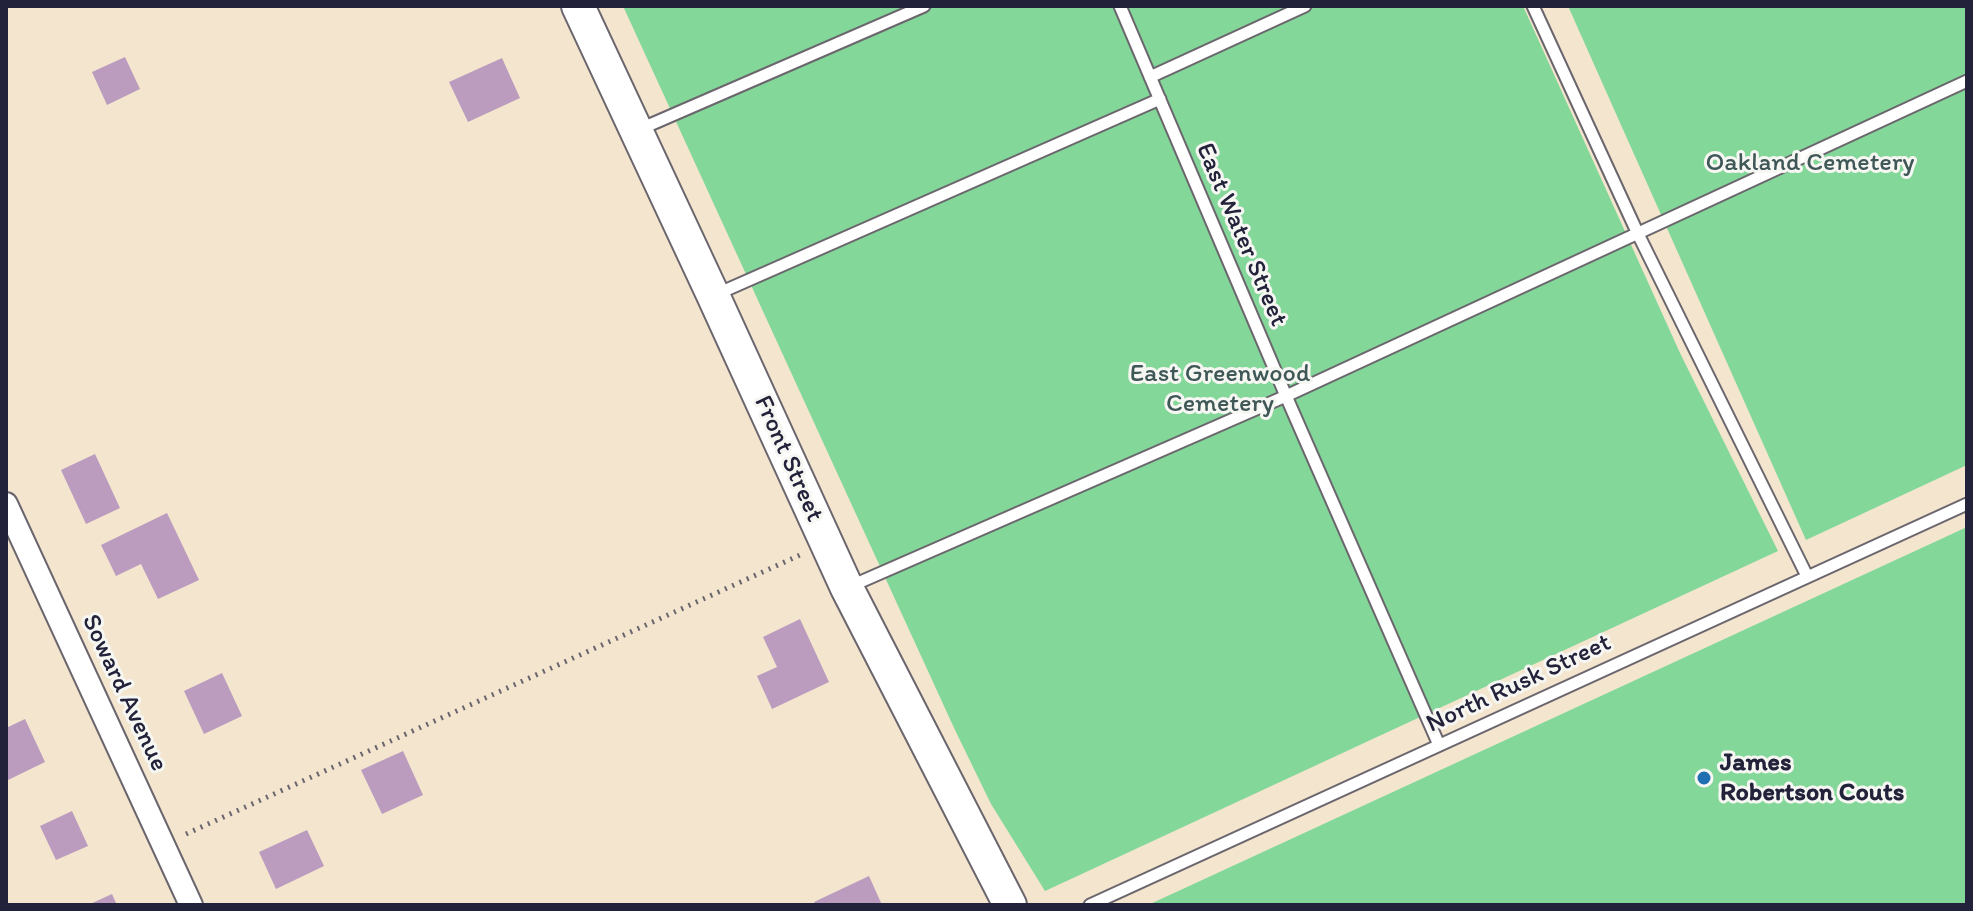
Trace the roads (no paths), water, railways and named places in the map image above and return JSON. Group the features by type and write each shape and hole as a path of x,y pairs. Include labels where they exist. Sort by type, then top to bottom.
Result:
{"street":[{"name":"Front Street","path":"578,6 847,588 1010,905"},
{"name":"Soward Avenue","path":"6,504 191,905"}],"lane":[{"path":"636,131 924,6"},
{"name":"East Water Street","path":"1120,6 1439,745"},
{"path":"1150,77 1305,6"},
{"path":"1533,6 1638,234 1807,576"},
{"path":"847,588 1286,396 1967,81"},
{"path":"713,295 1160,99"},
{"name":"North Rusk Street","path":"1090,905 1967,504"}],"place":[{"name":"James Robertson Couts","path":"1704,778"}],"park label":[{"name":"Oakland Cemetery","path":"1810,163"},
{"name":"East Greenwood Cemetery","path":"1220,389"}]}
